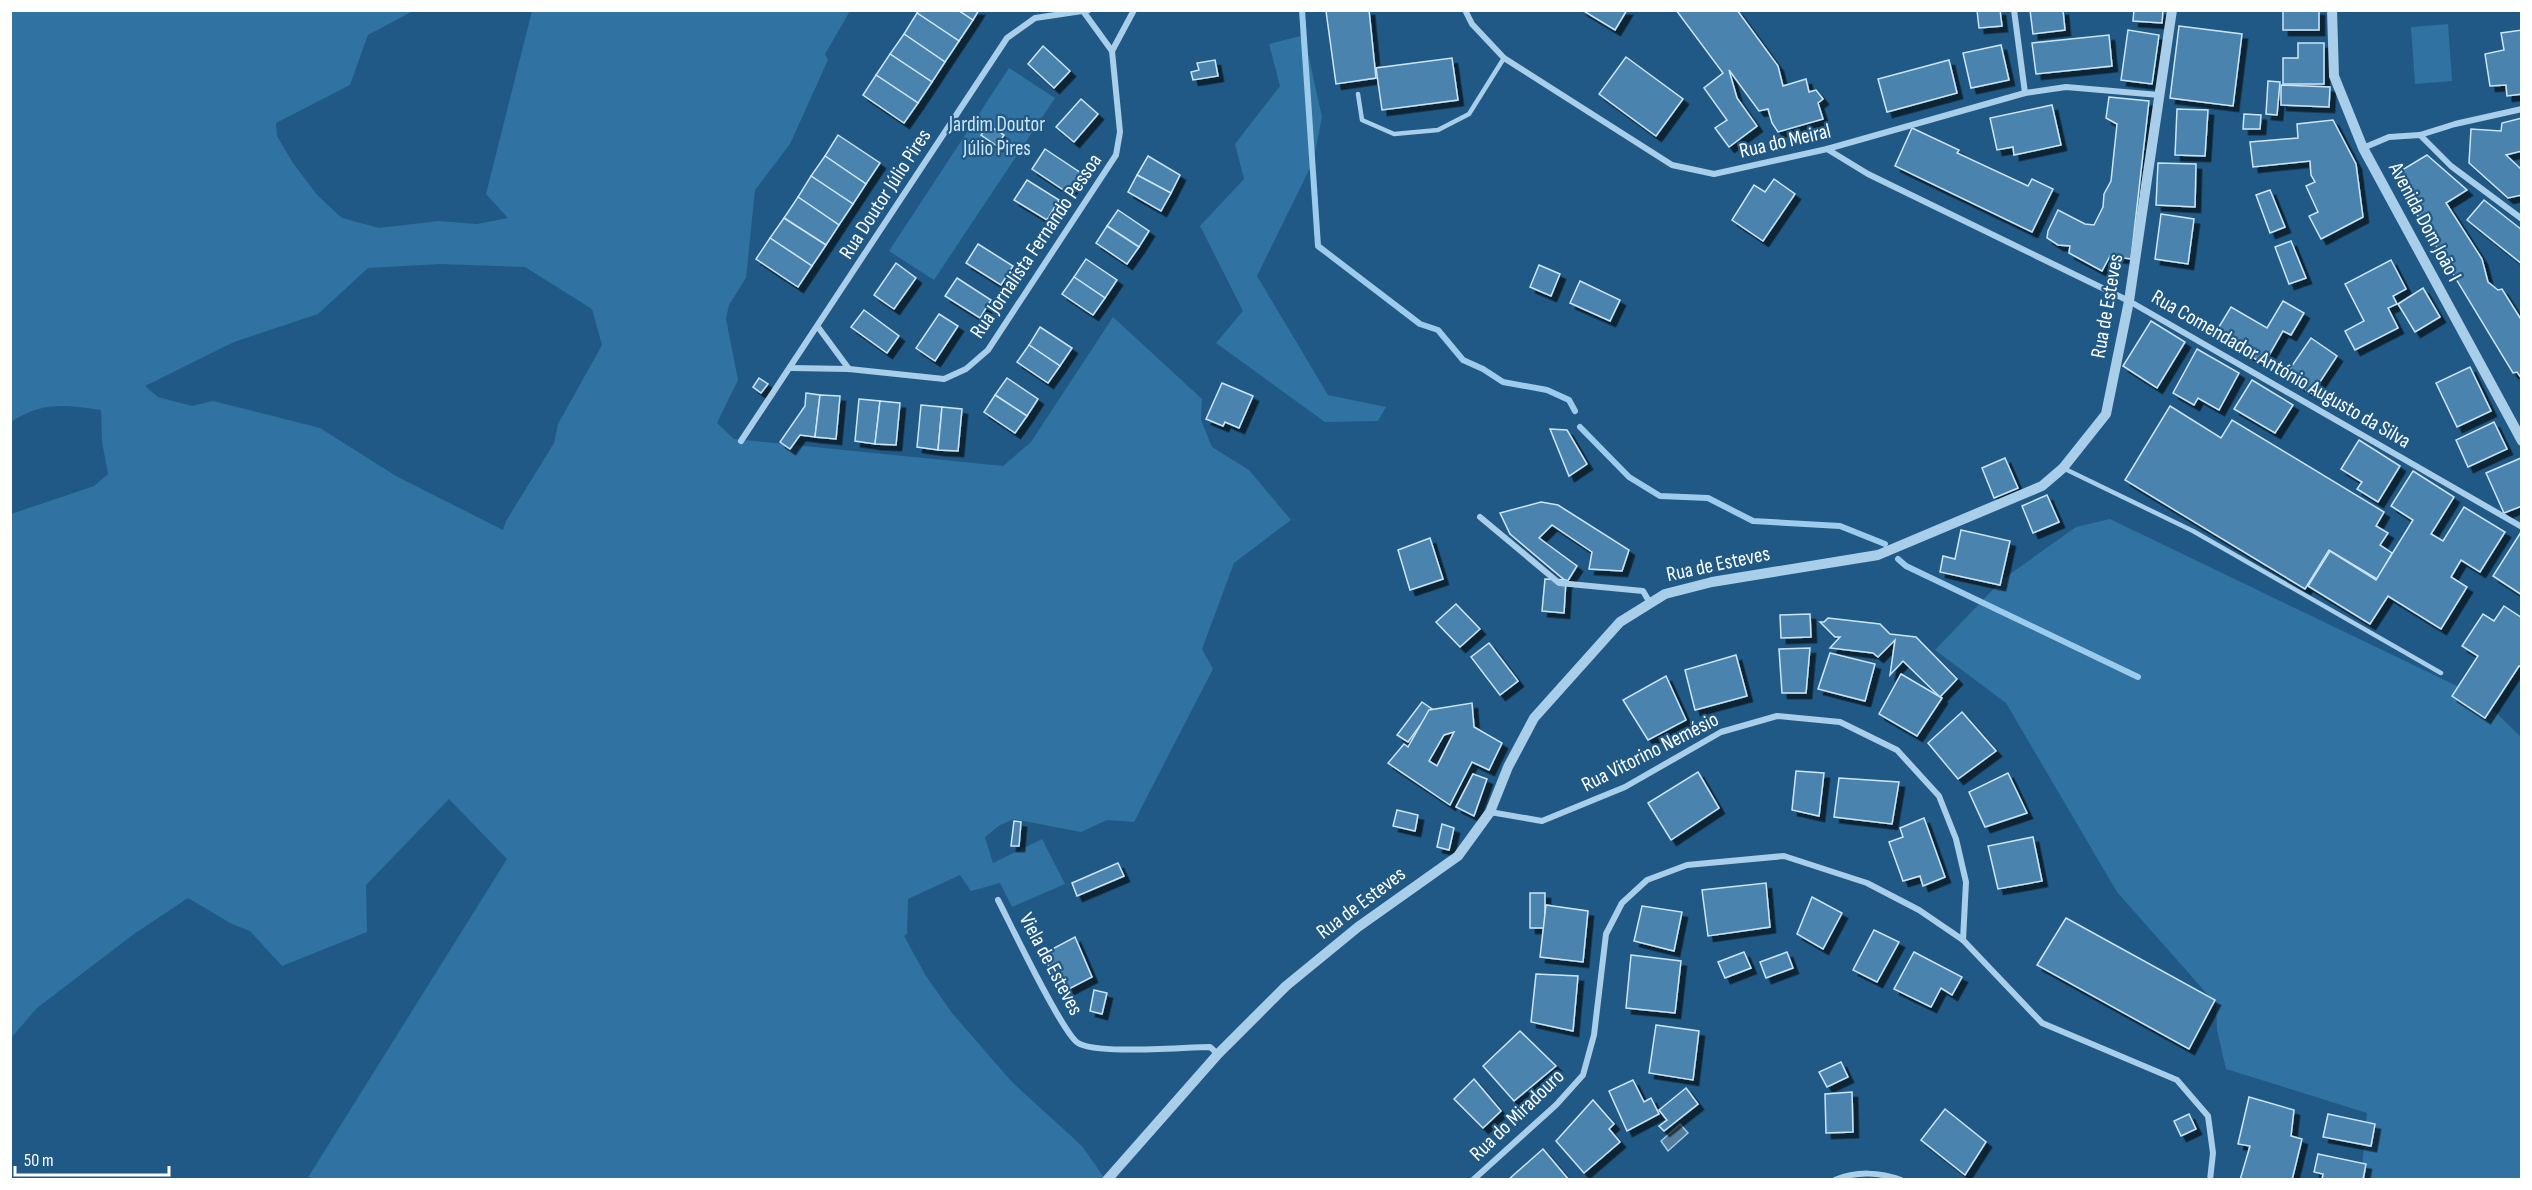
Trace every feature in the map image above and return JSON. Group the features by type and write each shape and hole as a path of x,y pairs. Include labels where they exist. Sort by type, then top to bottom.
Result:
{"street":[{"name":"Rua Doutor Júlio Pires","path":"741,441 1007,38 1035,18 1089,10"},
{"path":"1083,11 1112,51 1134,10"},
{"name":"Rua do Meiral","path":"1466,10 1472,24 1504,58 1672,165 1714,174 1827,149 2025,93 2066,87 2159,95"},
{"path":"2014,10 2025,93"},
{"name":"Rua de Esteves","path":"1107,1179 1218,1054 1286,986 1358,927 1458,856 1491,812 1508,767 1534,718 1620,622 1665,594 1712,582 1878,555 2042,486 2063,468 2106,414 2129,301 2172,10"},
{"name":"Avenida Dom João I","path":"2332,10 2334,76 2363,148 2522,441"},
{"name":"Rua Jornalista Fernando Pessoa","path":"791,368 849,369 944,379 966,369 988,350 1116,155 1120,132 1112,51"},
{"path":"2363,148 2389,137 2420,135 2455,124 2522,109"},
{"path":"2420,135 2451,166 2522,219"},
{"name":"Rua Comendador António Augusto da Silva","path":"1827,149 1868,174 2129,301 2522,527"},
{"path":"818,327 849,369"},
{"path":"1480,518 1559,584 1643,591 1650,603"},
{"name":"Rua Vitorino Nemésio","path":"1491,812 1542,821 1625,788 1721,732 1777,716 1840,722 1898,750 1938,796 1956,839 1966,882 1963,940"},
{"name":"Rua do Miradouro","path":"1473,1179 1556,1105 1583,1075 1594,1035 1606,934 1622,903 1647,880 1687,865 1784,856 1867,883 1919,910 1963,940"},
{"name":"Viela de Esteves","path":"998,900 1063,1024 1077,1043 1098,1048 1210,1047 1218,1054"},
{"path":"1963,940 2042,1023 2177,1080 2208,1116 2213,1153 2210,1179"},
{"path":"1835,1179 1847,1175 1885,1173 1901,1179"}],"lane":[{"path":"1358,94 1362,120 1394,134 1438,130 1469,114 1504,58"},
{"path":"2063,468 2193,531 2441,673"}],"green space":[{"path":"11,11 413,11 368,35 350,85 276,123 277,136 293,163 317,195 342,218 379,228 438,221 477,224 508,218 486,194 532,11 850,11 825,54 828,60 790,144 755,190 746,278 729,305 726,319 738,380 717,423 734,439 1003,466 1031,442 1113,317 1202,399 1201,420 1212,447 1249,470 1291,520 1234,563 1202,649 1213,669 1134,822 1107,820 1081,832 1014,819 1000,825 985,837 993,863 1042,839 1065,884 1012,907 1000,883 971,891 960,875 908,899 907,934 904,936 926,976 952,1013 1012,1082 1082,1146 1105,1179 307,1179 507,859 449,799 366,885 367,932 282,966 250,931 232,924 188,898 134,934 37,1008 11,1038 11,514 94,486 108,474 102,442 101,410 54,406 23,415 11,422","holes":["440,264 525,267 592,309 602,345 558,424 554,443 506,521 503,530 396,476 320,428 213,401 192,406 158,397 145,386 234,342 318,314 368,268"]},
{"path":"2448,24 2452,81 2415,84 2411,27"},
{"path":"1304,35 1322,117 1313,162 1257,276 1328,395 1386,407 1378,421 1325,422 1216,343 1243,311 1200,226 1244,179 1235,144 1280,86 1269,44"},
{"name":"Jardim Doutor Júlio Pires","path":"1009,68 1055,98 934,280 889,251"},
{"path":"2110,519 2480,697 2521,737 2521,1179 2361,1179 2367,1113 2226,1069 2217,1030 2216,1004 2117,892 2006,703 1935,650 2003,579 2076,527"}],"shaded area":[{"path":"1680,1124 1688,1133 1668,1151 1661,1141"}],"building":[{"path":"919,10 958,10 973,20 959,41 917,13"},
{"path":"958,10 979,10 973,20"},
{"path":"1369,10 1376,78 1336,84 1326,11"},
{"path":"1582,10 1627,10 1615,30"},
{"path":"1676,10 1737,10 1778,66 1783,86 1806,79 1809,92 1816,90 1823,99 1818,103 1823,119 1778,132 1772,123 1768,109 1759,111 1729,70 1737,98 1757,126 1729,147 1715,128 1727,120 1704,88 1723,73"},
{"path":"1977,10 2000,10 2002,26 1979,28"},
{"path":"2030,10 2063,10 2065,30 2033,34"},
{"path":"2134,10 2163,10 2162,23 2133,21"},
{"path":"2283,10 2319,10 2319,30 2283,30"},
{"path":"917,13 959,41 945,62 904,34"},
{"path":"2179,26 2242,34 2233,106 2170,98"},
{"path":"2128,30 2159,35 2152,84 2121,80"},
{"path":"2522,30 2522,94 2507,96 2506,85 2490,86 2485,54 2504,50 2501,33"},
{"path":"904,34 945,62 932,82 890,54"},
{"path":"2109,35 2112,66 2036,74 2032,43"},
{"path":"2298,43 2324,43 2324,84 2283,84 2283,58 2298,58"},
{"path":"2001,45 2009,80 1971,88 1963,53"},
{"path":"1043,46 1070,71 1054,88 1028,64"},
{"path":"890,54 932,82 918,103 876,75"},
{"path":"1626,57 1683,99 1656,136 1599,94"},
{"path":"1452,58 1458,100 1382,110 1376,68"},
{"path":"1215,60 1218,76 1193,80 1191,72 1199,70 1197,63"},
{"path":"1949,60 1957,93 1887,112 1878,79"},
{"path":"876,75 918,103 904,123 863,95"},
{"path":"2268,81 2280,82 2277,115 2266,114"},
{"path":"2281,85 2330,87 2329,107 2281,105"},
{"path":"2109,97 2149,101 2131,259 2110,256 2102,271 2069,253 2070,246 2058,245 2047,238 2058,210 2085,224 2094,225 2103,207 2104,194 2111,181 2117,124 2106,118"},
{"path":"1081,99 1098,114 1074,142 1056,127"},
{"path":"2052,105 2061,145 2014,155 2013,147 1997,150 1990,118"},
{"path":"2177,109 2208,110 2205,156 2175,155"},
{"path":"2244,114 2261,115 2260,129 2243,129"},
{"path":"2522,118 2522,151 2506,155 2522,170 2522,195 2508,198 2469,163 2471,129 2501,131 2502,123"},
{"path":"2333,120 2356,164 2363,217 2321,239 2309,216 2318,212 2306,186 2315,182 2311,175 2310,161 2253,167 2250,142 2298,138 2297,124"},
{"path":"988,125 1004,135 997,146 981,135"},
{"path":"1912,128 1959,150 1957,153 2028,186 2032,179 2053,189 2032,232 1895,166"},
{"path":"838,135 880,163 866,184 825,156"},
{"path":"1045,149 1081,173 1068,193 1032,169"},
{"path":"2427,155 2467,190 2446,203 2482,259 2488,282 2498,290 2502,289 2522,321 2522,379 2517,372 2513,373 2413,208 2402,170"},
{"path":"825,156 866,184 853,204 811,176"},
{"path":"1148,156 1180,175 1171,193 1137,175"},
{"path":"2158,163 2196,164 2195,207 2156,205"},
{"path":"1137,175 1171,193 1161,211 1128,192"},
{"path":"811,176 853,204 839,225 798,197"},
{"path":"1774,179 1795,194 1763,241 1732,220 1754,185 1765,192"},
{"path":"1027,180 1059,200 1047,220 1014,200"},
{"path":"2270,190 2285,227 2270,233 2256,195"},
{"path":"798,197 839,225 826,245 784,218"},
{"path":"2484,200 2522,230 2522,264 2467,220"},
{"path":"1118,210 1149,231 1139,247 1107,226"},
{"path":"2161,214 2194,219 2188,264 2155,259"},
{"path":"784,218 826,245 812,266 770,238"},
{"path":"1107,226 1139,247 1127,264 1096,243"},
{"path":"770,238 812,266 798,287 756,259"},
{"path":"2291,241 2306,278 2289,284 2275,247"},
{"path":"978,244 1013,266 1001,285 966,263"},
{"path":"1086,259 1117,280 1105,298 1074,277"},
{"path":"2391,260 2406,289 2393,296 2397,304 2388,308 2398,328 2355,350 2345,331 2364,321 2345,284"},
{"path":"896,263 916,278 894,309 874,295"},
{"path":"1539,265 1560,274 1551,296 1530,287"},
{"path":"1074,277 1105,298 1093,315 1062,294"},
{"path":"957,278 991,300 980,318 945,296"},
{"path":"1580,281 1620,300 1610,321 1570,303"},
{"path":"2423,288 2440,317 2415,332 2398,304"},
{"path":"2283,301 2304,313 2291,335 2283,331 2264,364 2214,335 2231,307 2267,328"},
{"path":"864,310 899,336 887,353 851,327"},
{"path":"939,314 958,326 935,361 916,348"},
{"path":"2151,321 2185,342 2157,388 2123,366"},
{"path":"1040,327 1072,348 1060,366 1029,345"},
{"path":"2311,338 2337,356 2312,394 2285,376"},
{"path":"1029,345 1060,366 1048,383 1017,362"},
{"path":"2197,349 2239,373 2219,410 2198,398 2194,405 2173,393"},
{"path":"2470,367 2491,411 2457,427 2436,383"},
{"path":"759,378 768,384 761,393 753,387"},
{"path":"1007,378 1038,399 1027,416 995,395"},
{"path":"2252,380 2293,405 2275,433 2234,409"},
{"path":"1222,383 1253,396 1239,428 1225,422 1223,426 1206,419"},
{"path":"806,393 820,395 815,437 800,435 790,449 780,442 805,406"},
{"path":"820,395 840,396 836,439 815,437"},
{"path":"995,395 1027,416 1015,433 984,412"},
{"path":"859,399 880,401 875,444 855,441"},
{"path":"880,401 900,403 896,445 875,444"},
{"path":"921,405 942,407 938,450 917,447"},
{"path":"2170,406 2221,438 2232,420 2384,512 2376,526 2388,533 2380,545 2392,553 2377,579 2329,550 2305,589 2125,480"},
{"path":"942,407 962,409 958,451 938,450"},
{"path":"2494,422 2507,449 2468,467 2456,440"},
{"path":"1550,429 1567,430 1587,464 1569,476"},
{"path":"2359,440 2400,466 2378,502 2357,489 2362,482 2341,469"},
{"path":"2005,458 2018,488 1994,498 1982,468"},
{"path":"2521,458 2522,506 2504,513 2486,473"},
{"path":"2413,471 2454,497 2431,534 2443,541 2464,507 2505,532 2480,572 2461,560 2451,577 2467,587 2441,629 2388,596 2370,624 2308,586 2330,551 2376,580 2413,520 2391,506"},
{"path":"2047,495 2059,522 2033,533 2022,506"},
{"path":"1541,502 1558,505 1629,550 1622,571 1589,569 1592,552 1552,525 1539,538 1577,566 1567,582 1510,534 1500,513"},
{"path":"1961,530 2010,541 2000,585 1940,572 1943,556 1955,559"},
{"path":"2522,532 2522,595 2493,576"},
{"path":"1430,538 1443,579 1410,590 1398,550"},
{"path":"1545,579 1566,580 1564,613 1542,611"},
{"path":"1456,604 1480,629 1460,647 1436,622"},
{"path":"2504,606 2522,618 2522,667 2519,666 2485,718 2452,696 2478,656 2462,646 2483,614 2494,621"},
{"path":"1810,614 1811,637 1781,638 1780,615"},
{"path":"1828,618 1880,624 1890,634 1916,637 1957,679 1940,697 1903,661 1890,675 1895,640 1878,657 1873,653 1830,648 1840,637 1835,637 1820,622"},
{"path":"1489,643 1518,681 1500,695 1471,657"},
{"path":"1810,648 1806,693 1782,693 1779,649"},
{"path":"1830,653 1875,664 1865,701 1818,689"},
{"path":"1736,655 1747,696 1695,710 1685,670"},
{"path":"1901,674 1942,698 1917,736 1879,714"},
{"path":"1666,676 1686,720 1648,740 1623,700"},
{"path":"1422,702 1432,709 1408,742 1397,735"},
{"path":"1472,703 1474,727 1502,743 1489,770 1472,762 1450,805 1388,763 1404,744 1408,747 1429,710","holes":["1454,732 1437,766 1429,761 1444,735"]},
{"path":"1962,712 1996,751 1958,779 1928,743"},
{"path":"1796,771 1824,773 1819,816 1792,810"},
{"path":"1698,772 1719,808 1671,840 1648,803"},
{"path":"2008,773 2027,813 1985,827 1969,792"},
{"path":"1473,774 1487,779 1474,816 1456,807"},
{"path":"1839,778 1899,782 1892,824 1834,817"},
{"path":"1397,810 1418,815 1415,831 1393,826"},
{"path":"1924,818 1945,877 1923,886 1920,876 1903,881 1889,842 1903,837 1900,828"},
{"path":"1014,821 1021,822 1019,846 1011,846"},
{"path":"1442,824 1454,828 1449,850 1437,847"},
{"path":"2033,837 2042,881 1998,889 1988,846"},
{"path":"1118,863 1124,876 1077,896 1072,883"},
{"path":"1766,883 1770,927 1708,936 1702,890"},
{"path":"1530,893 1545,893 1545,928 1530,928"},
{"path":"1812,897 1842,913 1823,949 1797,934"},
{"path":"1546,905 1588,911 1583,962 1540,957"},
{"path":"1642,906 1682,912 1674,951 1634,941"},
{"path":"2066,918 2215,1000 2189,1049 2037,965"},
{"path":"1874,930 1899,942 1877,982 1853,970"},
{"path":"1075,937 1092,977 1061,993 1043,954"},
{"path":"1744,952 1751,968 1725,978 1718,962"},
{"path":"1787,952 1793,968 1766,978 1760,962"},
{"path":"1914,952 1962,977 1952,995 1941,988 1931,1007 1894,989"},
{"path":"1631,955 1681,961 1675,1013 1626,1008"},
{"path":"1536,974 1578,976 1573,1031 1531,1022"},
{"path":"1094,990 1107,993 1102,1014 1090,1011"},
{"path":"1656,1025 1699,1031 1693,1080 1649,1073"},
{"path":"1520,1031 1556,1066 1514,1101 1483,1066"},
{"path":"1841,1062 1848,1077 1827,1087 1819,1072"},
{"path":"1474,1079 1501,1111 1483,1128 1454,1099"},
{"path":"1633,1080 1644,1102 1651,1098 1659,1114 1627,1131 1609,1091"},
{"path":"1686,1088 1698,1104 1664,1131 1659,1126 1667,1120 1659,1110"},
{"path":"1852,1092 1853,1132 1826,1133 1825,1094"},
{"path":"2249,1097 2294,1110 2291,1136 2302,1139 2292,1180 2240,1180 2250,1146 2238,1144"},
{"path":"1593,1100 1614,1124 1609,1129 1620,1142 1584,1173 1556,1141"},
{"path":"1945,1109 1986,1142 1965,1175 1921,1140"},
{"path":"2189,1114 2196,1129 2181,1136 2174,1121"},
{"path":"2328,1114 2375,1124 2371,1146 2323,1137"},
{"path":"1543,1149 1569,1180 1508,1180"},
{"path":"2318,1154 2366,1164 2363,1180 2322,1180 2323,1174 2314,1172"}],"waterway":[{"path":"1302,10 1318,246 1420,324 1438,330 1463,360 1503,382 1547,390 1569,400 1575,411"},
{"path":"1580,427 1629,477 1660,496 1708,498 1753,521 1840,526 1885,544"},
{"path":"1898,559 1906,566 2138,677"}]}
